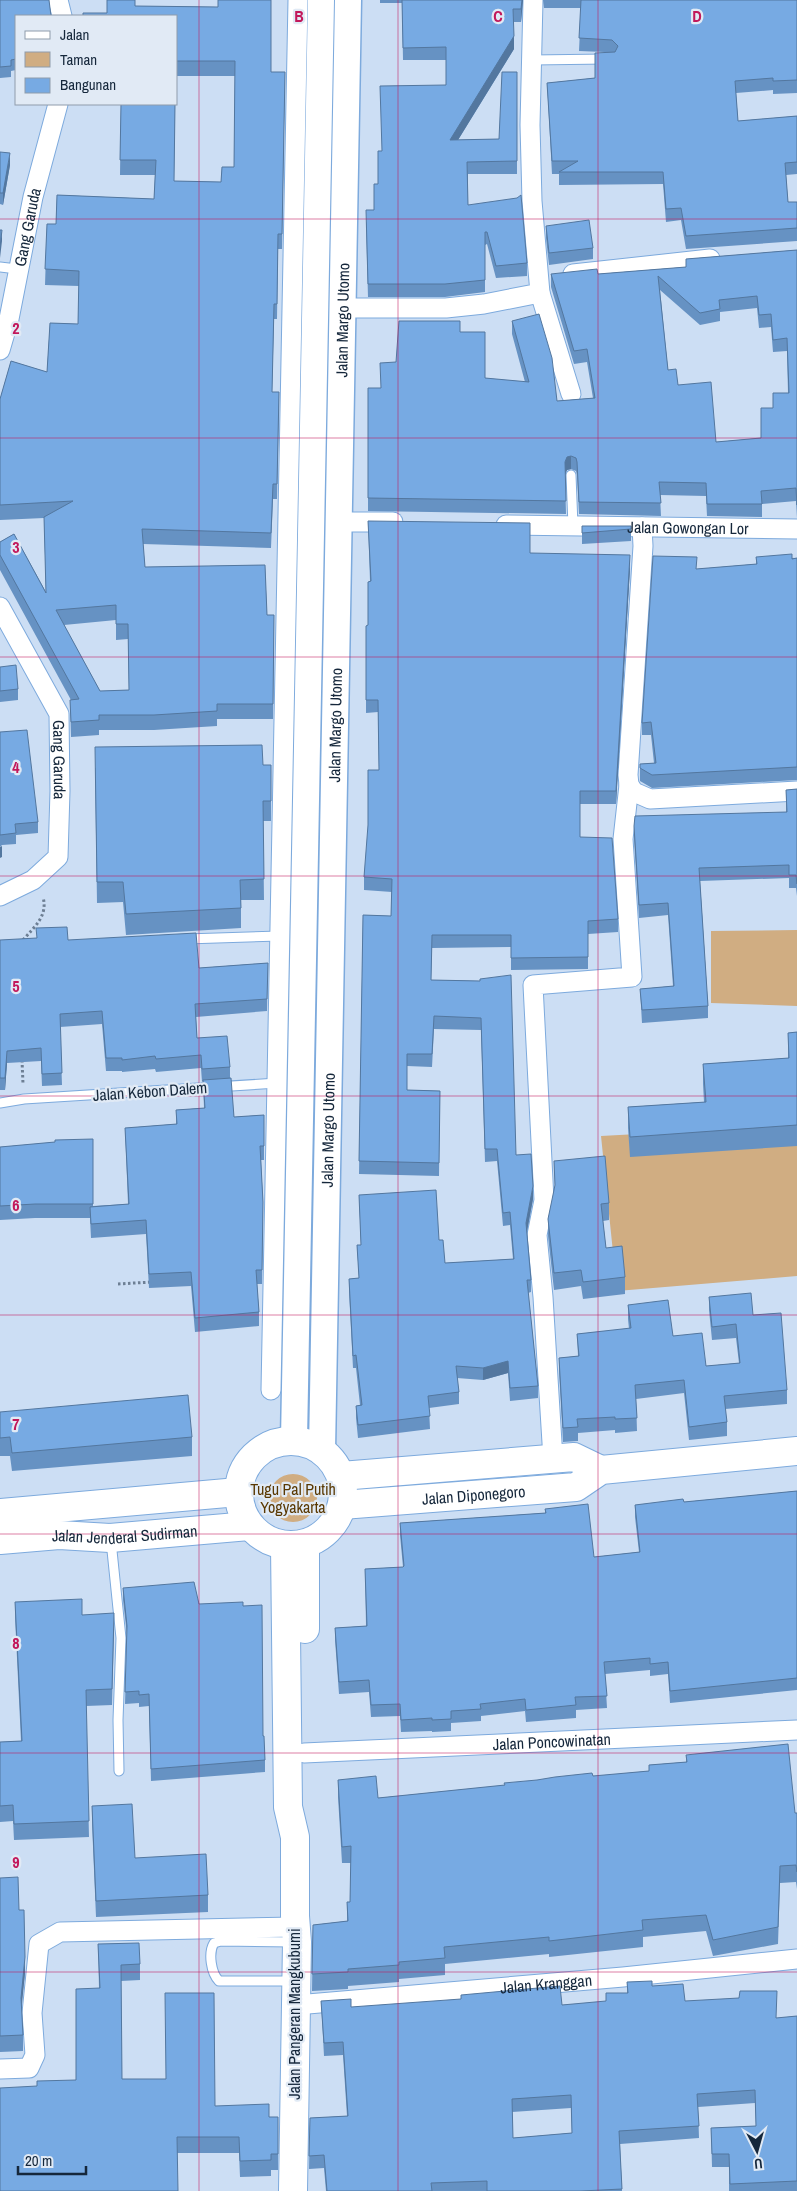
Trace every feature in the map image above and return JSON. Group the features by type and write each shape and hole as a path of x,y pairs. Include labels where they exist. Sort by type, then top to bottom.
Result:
{"main road":[{"name":"Jalan Margo Utomo","path":"294,1440 299,1178 289,1082 294,941 305,847 321,0"},
{"name":"Jalan Margo Utomo","path":"322,1450 348,0"},
{"path":"320,32 348,32"},
{"path":"318,141 346,141"},
{"path":"316,248 344,248"},
{"path":"314,358 342,358"},
{"path":"311,521 339,522"},
{"path":"307,731 335,731"},
{"path":"305,847 333,847"},
{"path":"294,941 331,958"},
{"path":"289,1082 328,1080"},
{"path":"299,1178 327,1179"},
{"path":"296,1292 325,1292"},
{"path":"294,1440 322,1450 333,1461 341,1476 344,1490 339,1515 330,1529 316,1540 295,1545 263,1538 250,1526 241,1510 238,1492 242,1474 251,1459 264,1448 294,1440"},
{"name":"Jalan Diponegoro","path":"342,1505 576,1486 601,1470 797,1452"},
{"name":"Jalan Diponegoro","path":"341,1476 574,1457 601,1470"},
{"name":"Jalan Jenderal Sudirman","path":"0,1513 238,1492"},
{"name":"Jalan Jenderal Sudirman","path":"0,1540 59,1535 110,1538 250,1526"},
{"name":"Jalan Pangeran Mangkubumi","path":"295,1545 304,1753 303,1806 295,1837"},
{"name":"Jalan Pangeran Mangkubumi","path":"293,2191 296,1993 295,1837 288,1807 295,1545"}],"street":[{"path":"58,0 62,15"},
{"path":"294,941 298,0"},
{"path":"533,0 532,201 540,285 571,394"},
{"name":"Gang Garuda","path":"0,350 9,319 9,268 33,197 58,105"},
{"path":"343,308 446,308 484,304 540,285 608,271 675,261 731,257"},
{"path":"339,522 410,523"},
{"name":"Jalan Gowongan Lor","path":"487,524 797,529"},
{"path":"553,1459 543,1296 537,1235 544,1200 533,985 632,977 623,839 629,785 628,775 643,546 642,527"},
{"name":"Gang Garuda","path":"0,607 59,714 60,791 58,857 33,880 0,896"},
{"path":"629,785 634,792 650,799 797,791"},
{"path":"271,1390 289,1082"},
{"name":"Jalan Poncowinatan","path":"304,1753 797,1730"},
{"path":"0,2069 29,2068 35,2055 32,2013 39,1944 60,1932 296,1934"},
{"name":"Jalan Kranggan","path":"296,1993 623,1977 797,1959"}],"lane":[{"path":"532,60 612,59"},
{"path":"571,474 573,526"},
{"path":"181,939 294,941"},
{"name":"Jalan Kebon Dalem","path":"0,1103 24,1099 289,1082"},
{"path":"110,1538 121,1638 118,1720 119,1771"},
{"path":"296,1934 214,1943 211,1949 213,1974 219,1981 296,1993"}],"path":[{"path":"21,944 33,930 46,908 37,876"},
{"path":"21,1052 24,1099"},
{"path":"118,1284 157,1282"}],"green space":[{"path":"797,930 797,1006 711,1003 711,931"},
{"path":"797,1118 797,1276 617,1291 601,1136 748,1128"},
{"name":"Tugu Pal Putih Yogyakarta","path":"293,1474 302,1476 310,1481 315,1489 317,1498 315,1507 310,1515 302,1520 293,1522 284,1520 276,1515 271,1507 269,1498 271,1489 276,1481 284,1476"}],"building":[{"path":"0,0 49,0 51,15 15,15 15,59 11,60 11,66 0,67"},
{"path":"107,0 135,0 135,6 218,7 218,0 271,0 271,72 285,72 282,234 278,234 277,304 274,304 272,392 279,392 277,484 273,484 271,533 142,529 145,567 265,565 267,615 274,615 273,704 217,704 217,711 154,715 99,715 99,720 71,722 70,700 79,699 0,555 0,542 14,534 46,593 44,517 73,501 0,505 0,399 11,361 47,372 50,323 78,324 79,271 45,269 47,224 56,224 57,195 154,199 156,160 120,160 121,105 175,105 174,181 221,182 222,167 234,167 235,61 178,61 178,15 83,15 83,13 107,13","holes":["116,605 116,624 128,624 129,690 100,691 56,610"]},
{"path":"402,0 522,0 521,9 513,9 514,36 450,140 499,139 502,72 517,72 517,161 467,162 468,205 517,198 521,195 527,263 496,266 487,232 485,232 485,280 445,284 368,284 366,210 374,210 374,184 378,184 378,151 382,151 380,86 446,85 446,47 403,48"},
{"path":"581,0 797,0 797,80 773,81 773,78 735,81 738,121 797,116 797,162 785,163 788,202 797,202 797,228 686,236 681,208 666,209 663,172 559,172 578,161 552,161 547,83 595,78 595,53 615,52 618,46 612,40 579,38"},
{"path":"0,152 10,153 3,193 0,193"},
{"path":"589,220 593,248 549,253 546,226"},
{"path":"0,230 2,230 0,247"},
{"path":"797,250 797,505 796,488 761,491 762,504 707,504 706,483 659,482 661,503 579,502 577,462 576,458 571,456 567,457 565,462 566,501 368,498 368,388 381,388 380,363 396,362 399,321 460,321 460,332 485,332 485,378 529,382 512,321 539,314 552,358 557,401 595,398 587,349 574,351 551,274 597,269 598,274 686,267 686,259","holes":["658,276 700,313 720,309 719,300 757,296 759,315 771,314 773,340 787,338 789,393 773,393 773,408 761,408 761,438 716,442 711,382 678,385 676,369 668,370"]},
{"path":"368,521 530,523 530,553 630,555 616,791 580,791 580,837 612,838 618,919 588,921 588,957 511,958 511,935 432,935 431,980 480,981 480,979 511,975 516,1155 531,1154 533,1186 526,1223 531,1280 527,1280 538,1386 510,1388 508,1361 483,1368 456,1366 459,1392 428,1396 430,1416 358,1425 356,1406 362,1405 356,1355 353,1356 349,1279 359,1278 357,1245 361,1245 359,1195 436,1190 439,1240 443,1240 445,1263 514,1259 510,1212 503,1213 497,1149 485,1149 481,1018 434,1016 432,1054 407,1054 407,1090 440,1091 439,1163 359,1161 363,915 391,916 392,879 364,877 368,825 368,770 379,770 378,700 366,700 366,626 368,625 368,582 371,581"},
{"path":"582,526 631,526 631,529 582,533"},
{"path":"792,554 792,559 797,558 797,767 652,775 640,768 640,764 656,763 651,722 642,723 653,556 697,557 696,569 757,564 756,557"},
{"path":"16,665 18,689 0,691 0,667"},
{"path":"27,730 38,822 15,824 16,833 0,835 0,732"},
{"path":"262,745 263,765 271,765 271,801 263,801 264,879 240,880 241,908 126,914 123,882 97,882 95,747"},
{"path":"797,789 797,884 796,875 789,875 789,865 699,868 708,1006 642,1010 640,989 674,986 668,903 639,905 635,816 787,812 786,790"},
{"path":"67,927 68,940 196,933 199,968 268,963 267,999 195,1004 197,1038 227,1036 230,1067 202,1069 201,1055 156,1059 155,1056 122,1060 122,1058 106,1058 102,1011 60,1014 62,1073 42,1074 41,1048 7,1051 5,1078 0,1078 0,940 37,938 36,928"},
{"path":"797,1032 797,1125 630,1137 628,1107 706,1102 703,1064 789,1058 788,1033"},
{"path":"231,1078 234,1117 264,1115 264,1146 260,1146 263,1202 262,1270 256,1270 259,1312 195,1318 191,1272 149,1274 146,1220 91,1224 90,1207 129,1204 125,1128 177,1124 176,1110 205,1108 203,1080"},
{"path":"93,1139 93,1204 0,1206 0,1147 55,1142 55,1140"},
{"path":"605,1156 609,1203 601,1204 606,1248 622,1246 625,1277 583,1282 581,1270 554,1273 548,1219 555,1185 554,1161"},
{"path":"751,1293 753,1315 781,1313 787,1390 724,1396 727,1422 689,1427 684,1380 635,1385 637,1418 577,1419 578,1427 563,1428 559,1358 579,1356 577,1334 631,1328 628,1305 668,1300 673,1336 702,1333 706,1366 740,1363 736,1324 712,1327 709,1297"},
{"path":"188,1395 192,1437 12,1453 10,1437 0,1438 0,1412"},
{"path":"797,1491 797,1678 670,1691 668,1662 650,1664 650,1658 604,1662 607,1696 575,1697 576,1705 526,1710 525,1699 480,1704 481,1709 451,1711 451,1719 432,1720 432,1718 401,1720 400,1704 371,1705 369,1680 339,1682 335,1628 367,1626 365,1569 404,1566 400,1523 546,1513 545,1509 588,1504 594,1557 640,1552 635,1505 683,1499 684,1502"},
{"path":"194,1582 199,1604 243,1602 243,1606 262,1605 263,1736 265,1760 151,1769 149,1694 139,1695 139,1691 125,1692 127,1626 123,1588"},
{"path":"82,1599 82,1615 114,1613 112,1689 86,1690 89,1821 14,1824 13,1805 0,1806 0,1742 22,1741 15,1602"},
{"path":"788,1744 795,1813 797,1813 797,1872 796,1865 780,1866 778,1927 713,1940 706,1915 642,1920 643,1930 549,1941 549,1937 444,1947 445,1958 399,1962 399,1965 348,1969 348,1972 312,1974 313,1925 348,1921 347,1902 350,1902 351,1846 342,1847 338,1780 376,1776 378,1798 505,1785 504,1783 592,1773 593,1776 649,1771 649,1765 687,1762 686,1755"},
{"path":"132,1804 135,1858 206,1854 208,1895 96,1901 92,1806"},
{"path":"18,1877 19,1910 24,1910 25,1957 21,1998 23,2035 0,2036 0,1878"},
{"path":"139,1943 140,1964 121,1965 122,2079 166,2079 165,1993 214,1993 215,2106 269,2104 269,2117 278,2117 278,2154 271,2154 271,2160 240,2161 239,2137 177,2137 178,2191 0,2191 0,2088 37,2086 37,2081 76,2080 76,1989 100,1988 98,1944"},
{"path":"652,1981 652,1986 683,1984 685,2001 739,1998 740,1991 777,1991 776,2018 797,2016 797,2181 730,2184 729,2154 712,2154 711,2128 756,2126 755,2090 697,2094 699,2126 619,2131 622,2189 487,2191 487,2181 431,2183 432,2191 327,2191 324,2155 309,2156 310,2118 348,2116 343,2042 324,2043 321,2001 351,1999 351,2007 461,1999 461,1995 560,1986 562,2005 606,2001 606,1993 628,1993 627,1982","holes":["571,2095 572,2133 513,2138 512,2099"]}]}
